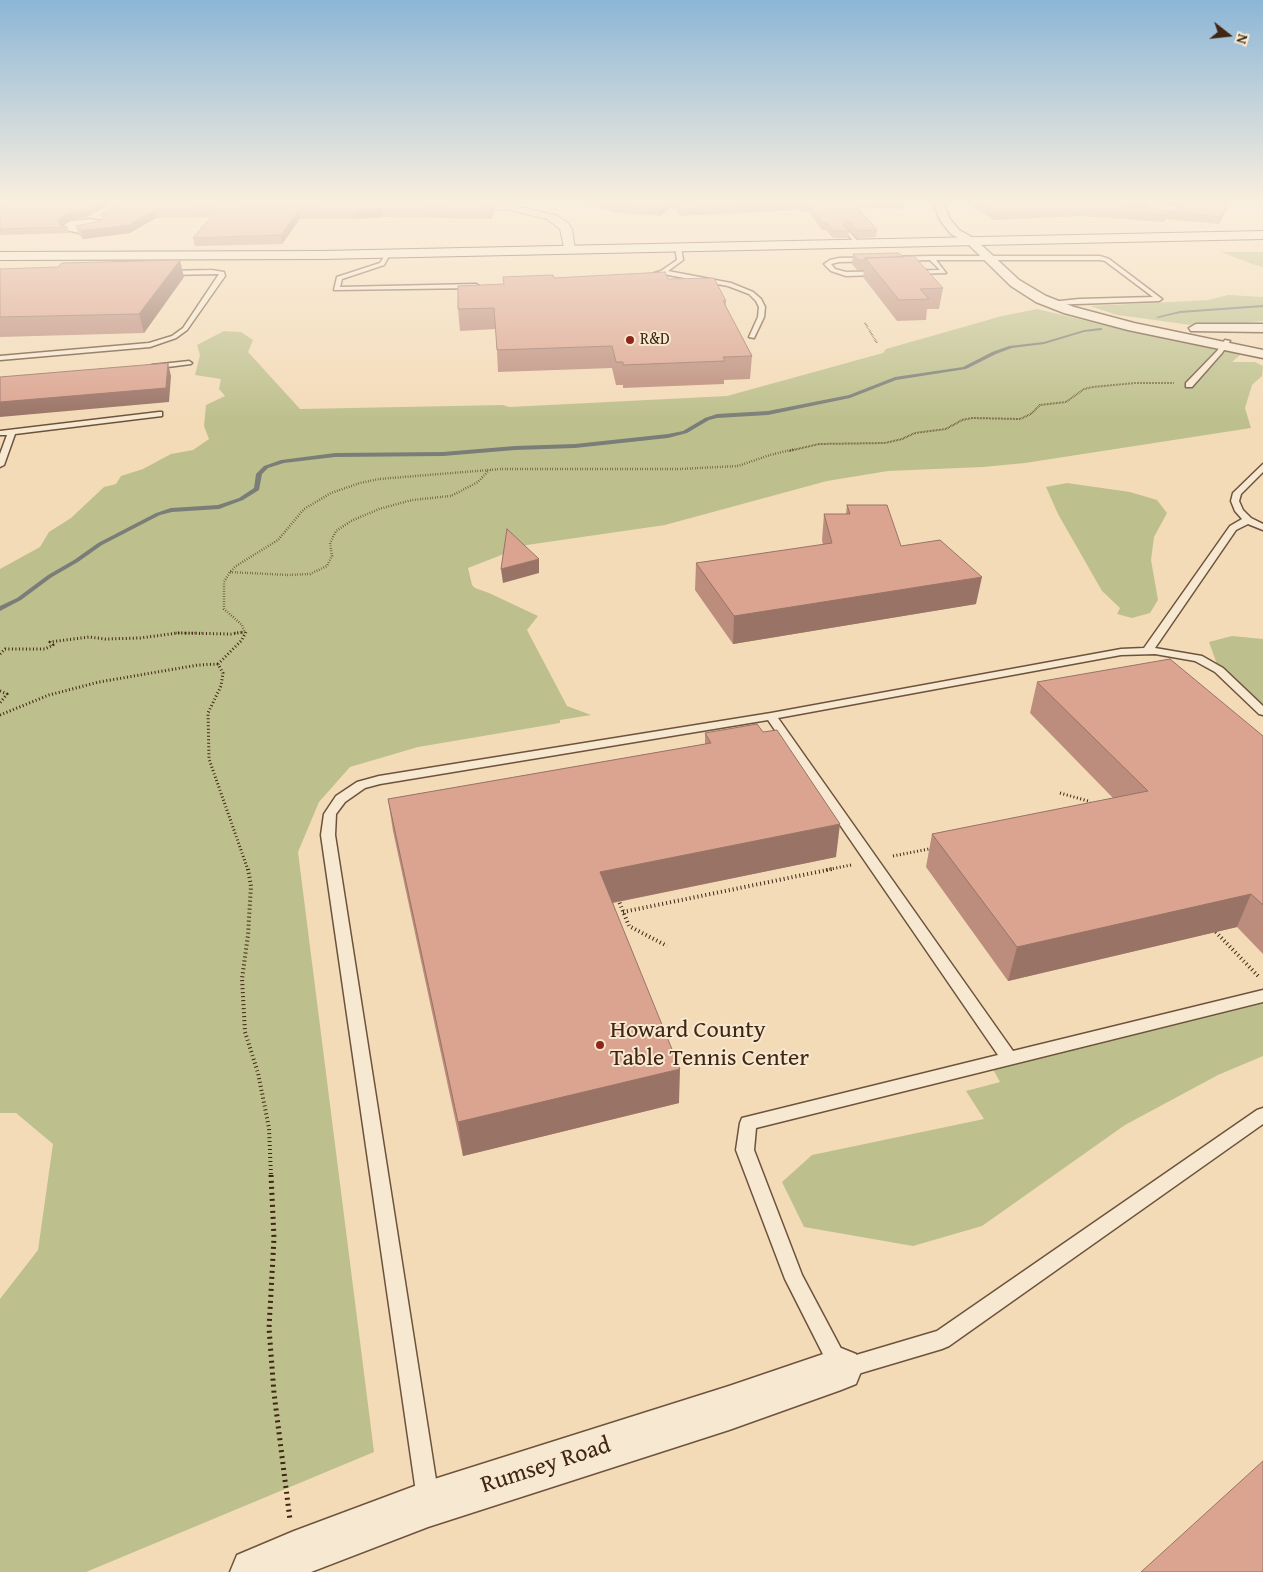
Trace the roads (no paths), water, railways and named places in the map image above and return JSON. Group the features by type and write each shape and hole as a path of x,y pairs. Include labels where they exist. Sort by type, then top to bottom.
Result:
{"street":[{"path":"1006,273 1028,292 1051,304 1133,327 1201,338 1263,354"},
{"path":"1116,322 1188,328 1259,328"},
{"path":"1201,338 1259,328"},
{"path":"1225,344 1263,348"},
{"name":"Rumsey Road","path":"254,1572 428,1504 841,1369"}],"lane":[{"path":"0,358 150,344 174,337 185,329 222,274 184,273"},
{"path":"353,273 339,278 336,289 488,286"},
{"path":"640,278 658,273"},
{"path":"670,273 729,284 751,293 759,300 762,307 761,317 752,337"},
{"path":"844,273 877,273"},
{"path":"1051,304 1159,299 1125,273"},
{"path":"1188,385 1220,352 1225,344"},
{"path":"142,368 189,363"},
{"path":"0,433 159,414"},
{"path":"0,465 12,432"},
{"path":"1263,467 1238,494 1235,501 1239,511 1248,520 1263,527"},
{"path":"1147,651 1233,528 1248,520"},
{"path":"428,1504 329,845 330,814 340,799 361,785 379,780 772,716 1121,652 1147,651 1198,658 1219,670 1263,712"},
{"path":"772,716 1008,1057"},
{"path":"1263,996 1008,1057 748,1123 745,1150 794,1279 841,1369 942,1339 1263,1115"}],"waterway":[{"path":"1158,317 1180,312 1263,306"},
{"path":"0,609 19,599 50,576 100,544 158,514 171,510 219,507 241,499 257,489 259,474 266,467 283,461 335,455 443,454 515,448 575,446 668,436 685,432 707,419 717,416 768,413 850,396 895,379 964,368 1011,347 1044,343 1084,331 1100,329"}],"place":[{"name":"R&D","path":"630,340"},
{"name":"Howard County Table Tennis Center","path":"600,1045"}]}
